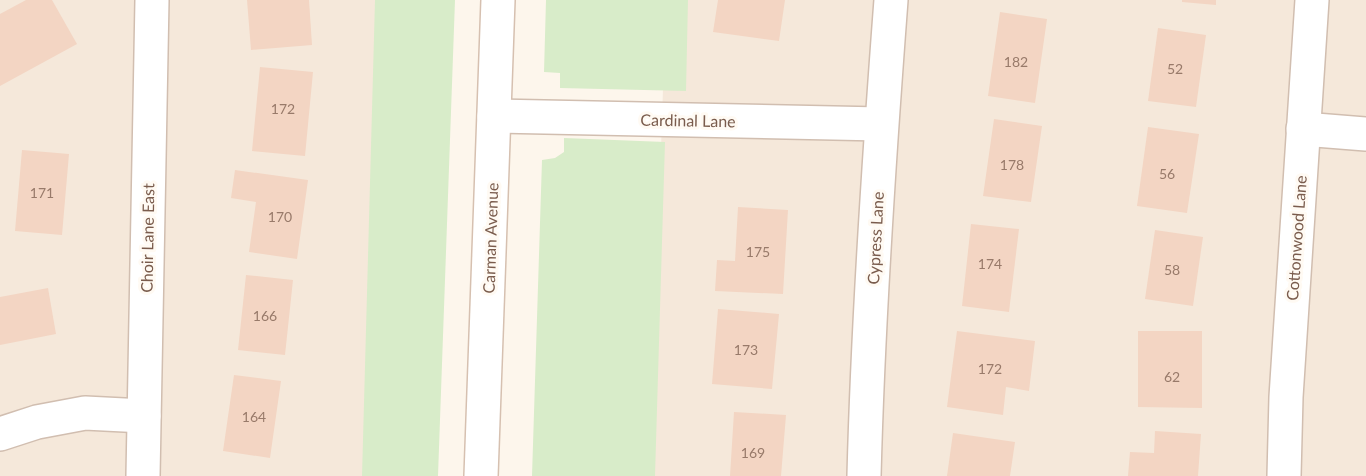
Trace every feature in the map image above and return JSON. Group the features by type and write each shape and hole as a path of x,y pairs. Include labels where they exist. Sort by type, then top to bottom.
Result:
{"street":[{"name":"Choir Lane East","path":"143,476 152,0"},
{"name":"Carman Avenue","path":"481,476 498,0"},
{"name":"Cypress Lane","path":"864,476 866,383 881,124 891,0"},
{"name":"Cottonwood Lane","path":"1284,476 1286,397 1312,0"},
{"name":"Cardinal Lane","path":"494,116 881,124"},
{"path":"1303,129 1366,134"},
{"path":"0,434 37,422 85,413 144,416"}],"shaded area":[{"path":"0,0 377,0 366,476 0,476"},
{"path":"666,0 1366,0 1366,476 650,476"}],"green space":[{"path":"375,0 455,0 438,476 362,476"},
{"path":"546,0 688,0 686,91 560,88 560,73 544,72"},
{"path":"564,138 665,142 655,476 532,476 542,160 555,158 564,152"}],"building":[{"path":"26,0 52,0 77,44 0,86 0,14"},
{"path":"247,0 309,0 312,45 251,50"},
{"path":"718,0 785,0 779,41 713,32"},
{"path":"1182,0 1216,0 1216,5 1182,2"},
{"path":"1000,12 1047,19 1035,103 988,96"},
{"path":"1158,28 1206,35 1196,107 1148,101"},
{"path":"260,67 313,72 305,156 252,151"},
{"path":"994,119 1042,126 1031,202 983,196"},
{"path":"1148,127 1199,134 1187,213 1137,206"},
{"path":"22,150 69,154 62,235 15,231"},
{"path":"235,170 308,180 297,259 249,252 256,202 231,198"},
{"path":"738,207 788,210 783,294 715,291 717,260 735,261"},
{"path":"971,224 1019,229 1009,312 962,306"},
{"path":"1155,230 1203,237 1193,306 1145,299"},
{"path":"246,275 293,280 285,355 238,350"},
{"path":"48,288 56,334 0,345 0,297"},
{"path":"718,309 779,314 772,389 712,384"},
{"path":"957,331 1035,341 1029,391 1006,387 1003,415 947,407"},
{"path":"1138,331 1202,331 1202,408 1138,407"},
{"path":"234,375 281,381 270,458 223,451"},
{"path":"734,412 786,415 781,476 730,476"},
{"path":"1155,431 1201,434 1198,476 1128,476 1130,452 1154,453"},
{"path":"953,433 1015,442 1010,476 947,476"}]}
